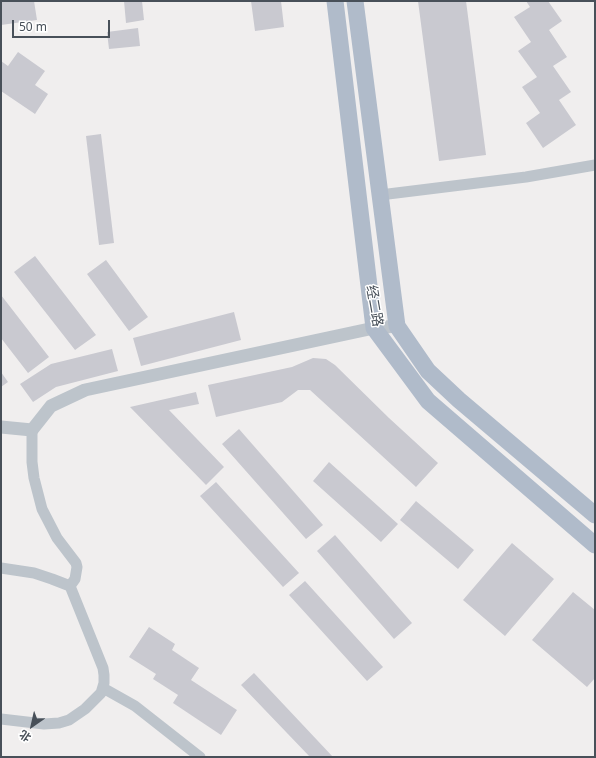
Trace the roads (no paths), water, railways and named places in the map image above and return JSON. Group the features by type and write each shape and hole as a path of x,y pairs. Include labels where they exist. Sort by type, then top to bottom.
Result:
{"main road":[{"name":"经二路","path":"335,1 374,328 428,401 595,545"},
{"name":"经二路","path":"355,1 397,326 428,371 459,400 595,515"}],"street":[{"path":"380,195 526,177 595,165"},
{"path":"70,586 75,579 77,567 76,563 57,538 49,524 41,504 34,478 32,462 32,430 51,406 85,390 374,328 397,326"},
{"path":"1,427 32,430"},
{"path":"1,568 34,573 70,586 103,668 104,675 101,693 78,715 69,720 59,723 44,724 1,719"},
{"path":"103,688 135,706 200,757"}]}
